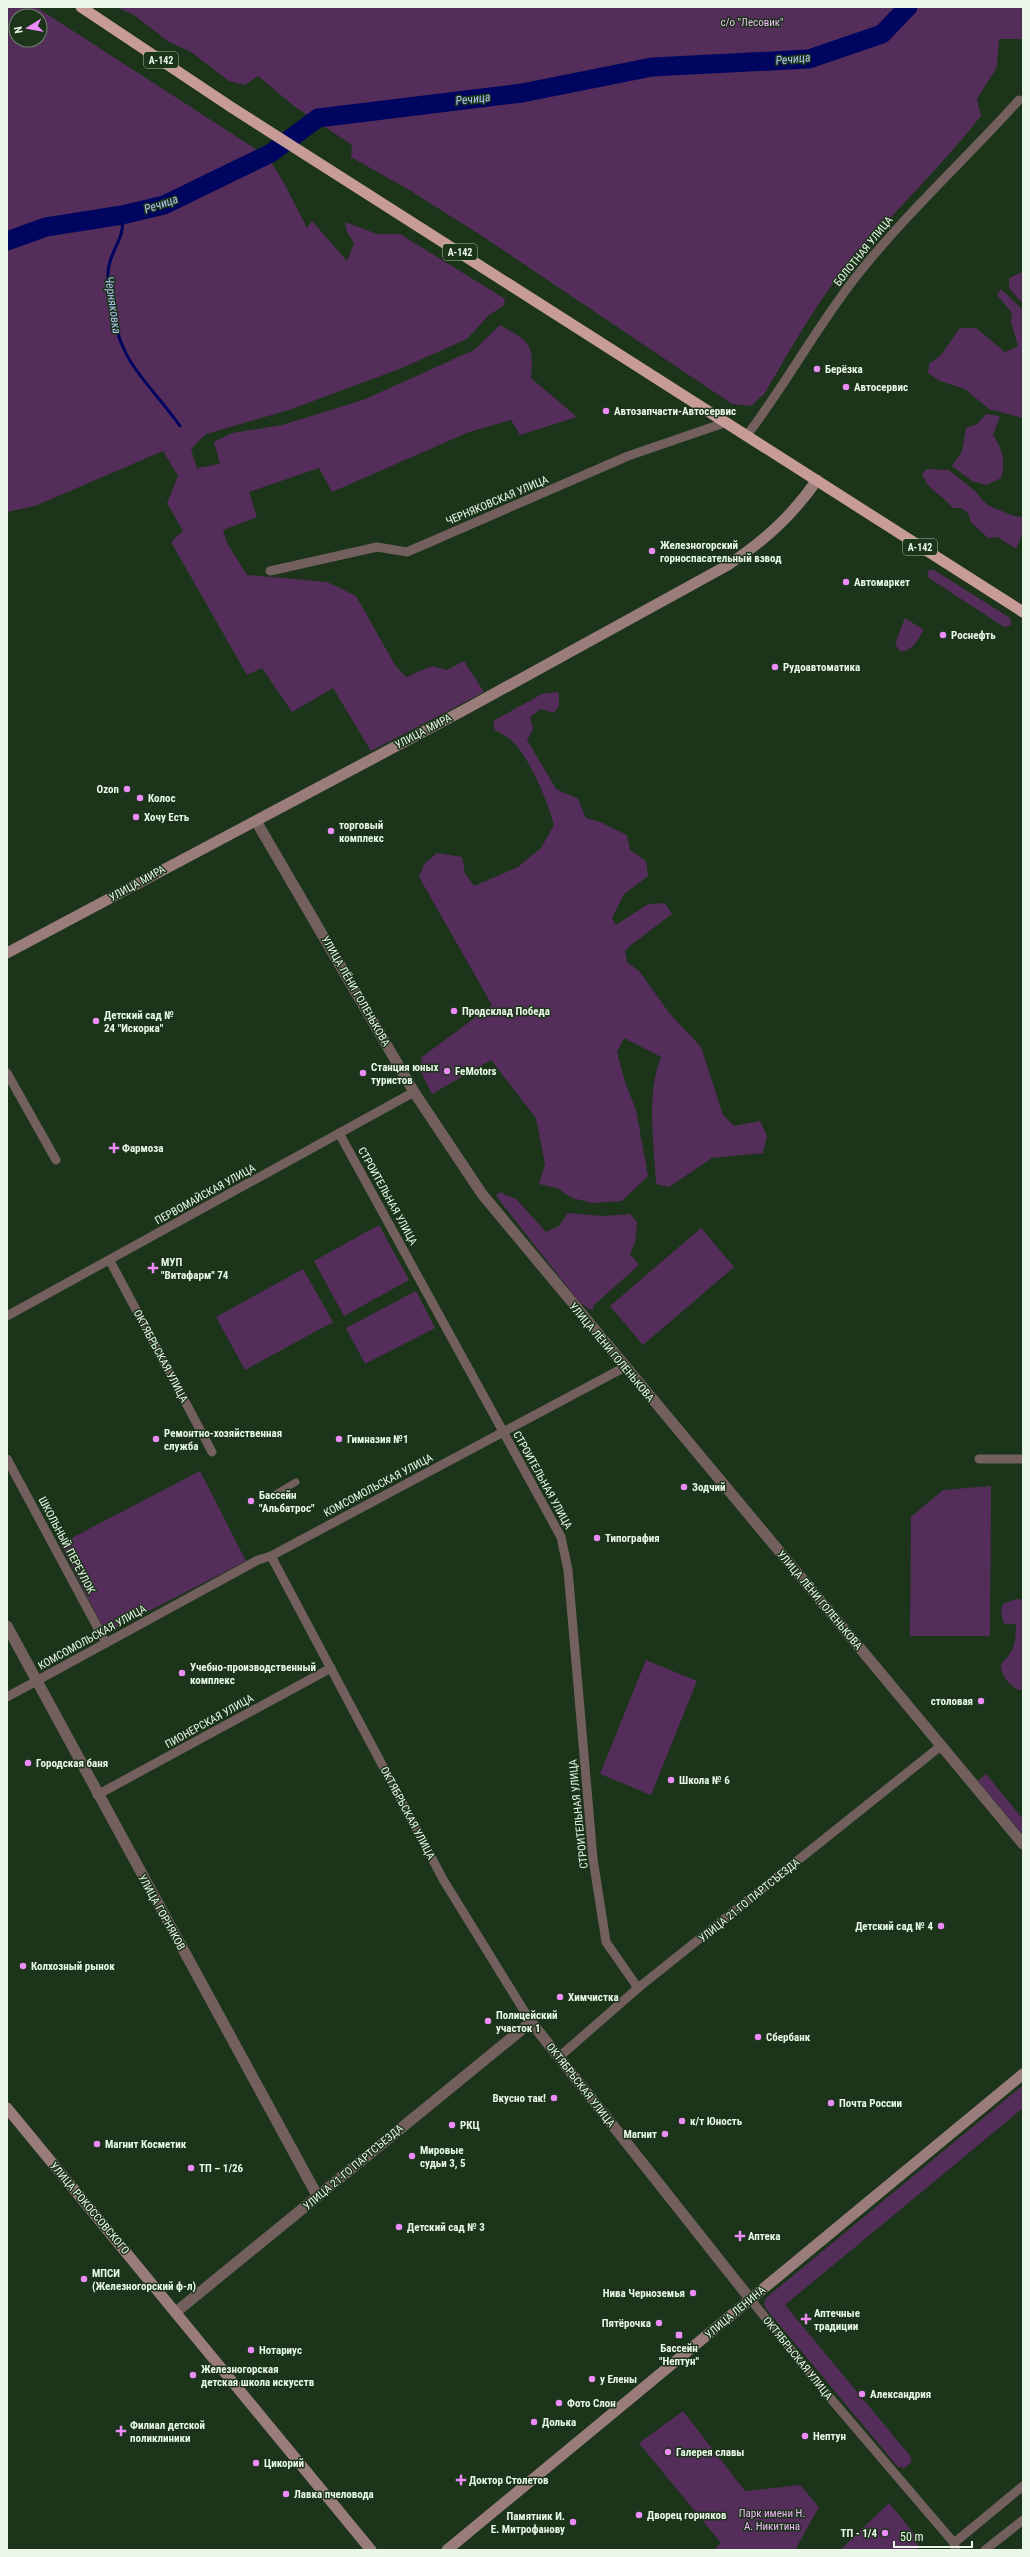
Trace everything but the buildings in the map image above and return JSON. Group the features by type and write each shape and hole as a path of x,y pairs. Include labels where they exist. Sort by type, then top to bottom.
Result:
{"highway":[{"name":"А-142","path":"81,7 242,113 1023,612"}],"main road":[{"name":"УЛИЦА МИРА","path":"7,953 256,821 728,565 747,553 798,508 817,480"},
{"name":"УЛИЦА ЛЕНИНА","path":"447,2550 1023,2074"},
{"name":"УЛИЦА РОКОССОВСКОГО","path":"7,2108 371,2550"}],"street":[{"name":"БОЛОТНАЯ УЛИЦА","path":"747,435 775,399 822,325 856,278 910,214 1020,100"},
{"name":"ЧЕРНЯКОВСКАЯ УЛИЦА","path":"270,571 377,547 406,552 628,456 727,422"},
{"name":"УЛИЦА ЛЁНИ ГОЛЕНЬКОВА","path":"256,821 414,1092 482,1194 1023,1844"},
{"path":"7,1073 56,1160"},
{"name":"ПЕРВОМАЙСКАЯ УЛИЦА","path":"7,1316 110,1261 414,1092"},
{"name":"СТРОИТЕЛЬНАЯ УЛИЦА","path":"339,1133 502,1433 561,1537 568,1570 593,1859 606,1942 638,1988"},
{"name":"ОКТЯБРЬСКАЯ УЛИЦА","path":"110,1261 212,1452"},
{"name":"КОМСОМОЛЬСКАЯ УЛИЦА","path":"7,1697 258,1560 271,1556 625,1367"},
{"name":"ШКОЛЬНЫЙ ПЕРЕУЛОК","path":"7,1459 106,1643"},
{"path":"979,1459 1023,1459"},
{"path":"274,1494 296,1482"},
{"name":"ОКТЯБРЬСКАЯ УЛИЦА","path":"271,1556 444,1881 484,1950 530,2022 826,2393 955,2547"},
{"name":"УЛИЦА ГОРНЯКОВ","path":"7,1626 97,1795 318,2197"},
{"name":"ПИОНЕРСКАЯ УЛИЦА","path":"97,1795 331,1668"},
{"name":"УЛИЦА 21-ГО ПАРТСЪЕЗДА","path":"559,2057 638,1988 942,1745"},
{"name":"УЛИЦА 21-ГО ПАРТСЪЕЗДА","path":"176,2312 530,2022"},
{"path":"955,2547 1023,2486"},
{"path":"985,2550 1023,2520"}],"green space":[{"path":"7,7 38,8 8,8 8,48 48,48 48,15 257,150 237,174 253,171 271,162 285,185 307,228 312,221 347,261 354,243 347,232 345,222 377,234 400,234 505,299 504,305 488,316 467,339 402,368 289,410 206,434 191,449 197,468 220,464 214,442 232,433 282,425 363,400 474,350 500,325 524,340 528,345 532,357 531,378 577,417 520,435 511,420 469,432 332,492 319,468 249,492 257,517 223,530 227,543 247,575 327,582 356,596 395,665 406,677 432,666 447,670 464,661 484,692 371,751 333,688 292,712 262,668 247,675 171,542 183,531 167,503 178,476 163,451 35,506 7,512"},
{"name":"с/о \"Лесовик\"","path":"116,7 1023,7 1023,39 999,39 997,67 977,99 981,116 966,135 867,243 839,276 805,325 765,393 751,406 732,404 485,238 411,191 351,157 352,145 294,106 258,76 245,85 229,81 191,52 169,42 134,15"},
{"path":"1023,272 1023,304 1009,288 1009,278"},
{"path":"1001,289 1023,310 1023,418 989,409 965,389 940,381 928,373 929,364 941,355 960,328 976,328 1005,352 1018,346 1011,322 1012,313 997,295"},
{"path":"986,414 1000,416 993,435 1003,456 1003,472 1001,478 987,485 972,481 952,466 962,452 966,428 977,424"},
{"path":"927,469 949,470 975,491 987,505 1014,516 1023,517 1023,532 1016,549 998,537 988,538 971,522 968,513 961,508 953,508 927,484 922,474"},
{"path":"929,570 934,570 1010,618 1011,625 1004,627 929,578 927,575"},
{"path":"905,618 924,630 911,648 900,651 895,644"},
{"path":"559,692 559,706 554,713 541,709 530,717 533,729 527,740 556,789 578,799 586,818 600,822 627,835 630,850 646,861 648,876 624,894 612,918 616,925 648,904 665,903 672,914 625,951 627,962 640,972 670,1014 701,1047 723,1115 734,1126 760,1121 767,1136 763,1153 712,1158 669,1187 656,1184 652,1104 656,1072 661,1057 624,1038 617,1052 625,1082 636,1110 648,1176 622,1201 592,1203 572,1198 557,1188 539,1184 545,1164 536,1118 491,1060 432,1094 420,1070 422,1057 492,1005 419,877 424,864 437,853 462,857 465,873 474,886 518,867 541,848 554,825 547,804 531,768 518,747 511,740 495,730 493,721 542,694"},
{"path":"500,1192 516,1199 546,1232 559,1226 568,1213 601,1216 630,1214 637,1222 635,1243 630,1254 639,1265 593,1306 593,1311 580,1303 496,1196"},
{"path":"379,1225 409,1280 344,1316 314,1261"},
{"path":"701,1228 734,1267 643,1345 610,1306"},
{"path":"303,1269 333,1322 245,1370 216,1317"},
{"path":"416,1291 435,1328 365,1364 346,1328"},
{"path":"200,1471 246,1561 106,1633 60,1544"},
{"path":"991,1486 990,1636 910,1636 911,1517 943,1490"},
{"path":"1016,1599 1023,1600 1023,1690 1018,1690 1008,1682 1001,1668 1001,1664 1010,1654 1014,1646 1016,1624 1004,1624 1001,1611 1003,1604"},
{"path":"646,1660 697,1681 651,1795 600,1774"},
{"path":"986,1774 1023,1819 1023,1835 978,1781"},
{"path":"1023,2085 1023,2108 785,2305 911,2457 911,2462 905,2468 898,2467 767,2310 764,2304 766,2298"},
{"name":"Парк имени Н. А. Никитина","path":"683,2411 745,2491 800,2485 819,2507 795,2550 713,2550 721,2543 639,2443"},
{"path":"889,2503 917,2537 918,2550 840,2550"}],"waterway":[{"name":"Речица","path":"7,241 46,227 122,215 164,205 271,153 318,118 522,93 652,67 809,59 882,34 908,7"},
{"name":"Черняковка","path":"122,215 122,232 111,257 108,273 108,283 115,322 120,340 135,369 180,426"}],"place":[{"name":"Берёзка","path":"817,369"},
{"name":"Автосервис","path":"846,387"},
{"name":"Автозапчасти-Автосервис","path":"606,411"},
{"name":"Железногорский горноспасательный взвод","path":"652,551"},
{"name":"Автомаркет","path":"846,582"},
{"name":"Роснефть","path":"943,635"},
{"name":"Рудоавтоматика","path":"775,667"},
{"name":"Ozon","path":"127,789"},
{"name":"Колос","path":"140,798"},
{"name":"Хочу Есть","path":"136,817"},
{"name":"торговый комплекс","path":"331,831"},
{"name":"Продсклад Победа","path":"454,1011"},
{"name":"Детский сад № 24 \"Искорка\"","path":"96,1021"},
{"name":"FeMotors","path":"447,1071"},
{"name":"Станция юных туристов","path":"363,1073"},
{"name":"Фармоза","path":"114,1148"},
{"name":"МУП \"Витафарм\" 74","path":"153,1268"},
{"name":"Ремонтно-хозяйственная служба","path":"156,1439"},
{"name":"Гимназия №1","path":"339,1439"},
{"name":"Зодчий","path":"684,1487"},
{"name":"Бассейн \"Альбатрос\"","path":"251,1501"},
{"name":"Типография","path":"597,1538"},
{"name":"Учебно-производственный комплекс","path":"182,1673"},
{"name":"столовая","path":"981,1701"},
{"name":"Городская баня","path":"28,1763"},
{"name":"Школа № 6","path":"671,1780"},
{"name":"Детский сад № 4","path":"941,1926"},
{"name":"Колхозный рынок","path":"23,1966"},
{"name":"Химчистка","path":"560,1997"},
{"name":"Полицейский участок 1","path":"488,2021"},
{"name":"Сбербанк","path":"758,2037"},
{"name":"Вкусно так!","path":"554,2098"},
{"name":"Почта России","path":"831,2103"},
{"name":"к/т Юность","path":"682,2121"},
{"name":"РКЦ","path":"452,2125"},
{"name":"Магнит","path":"665,2134"},
{"name":"Магнит Косметик","path":"97,2144"},
{"name":"Мировые судьи 3, 5","path":"412,2156"},
{"name":"ТП – 1/26","path":"191,2168"},
{"name":"Детский сад № 3","path":"399,2227"},
{"name":"Аптека","path":"740,2236"},
{"name":"МПСИ (Железногорский ф-л)","path":"84,2279"},
{"name":"Нива Черноземья","path":"693,2293"},
{"name":"Аптечные традиции","path":"806,2319"},
{"name":"Пятёрочка","path":"659,2323"},
{"name":"Бассейн \"Нептун\"","path":"679,2335"},
{"name":"Нотариус","path":"251,2350"},
{"name":"Железногорская детская школа искусств","path":"193,2375"},
{"name":"у Елены","path":"592,2379"},
{"name":"Александрия","path":"862,2394"},
{"name":"Фото Слон","path":"559,2403"},
{"name":"Долька","path":"534,2422"},
{"name":"Филиал детской поликлиники","path":"121,2431"},
{"name":"Нептун","path":"805,2436"},
{"name":"Галерея славы","path":"668,2452"},
{"name":"Цикорий","path":"256,2463"},
{"name":"Доктор Столетов","path":"461,2480"},
{"name":"Лавка пчеловода","path":"286,2494"},
{"name":"Дворец горняков","path":"639,2515"},
{"name":"Памятник И. Е. Митрофанову","path":"573,2522"},
{"name":"ТП - 1/4","path":"885,2533"}]}
